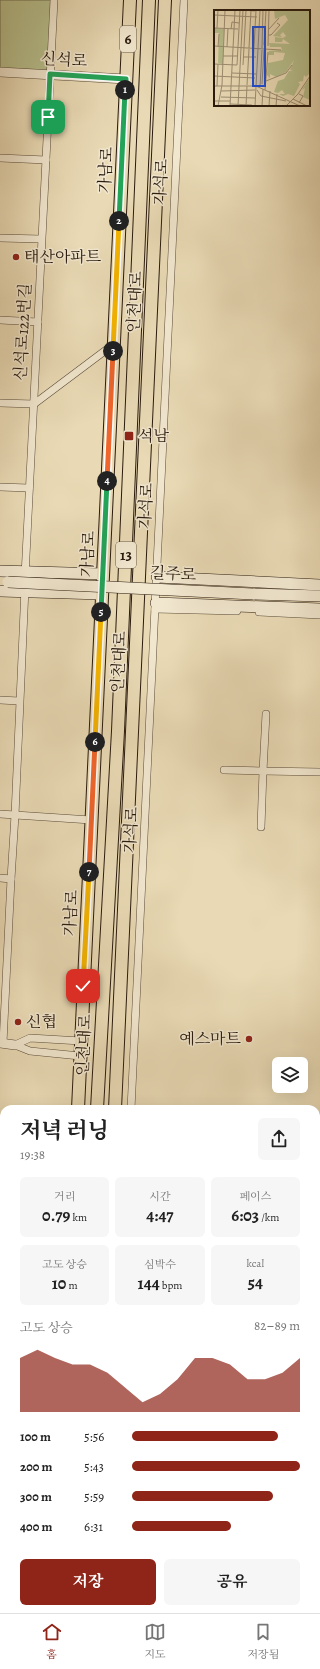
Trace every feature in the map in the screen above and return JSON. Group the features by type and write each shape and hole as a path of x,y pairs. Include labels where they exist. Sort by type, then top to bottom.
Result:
{"main road":[{"name":"가남로","path":"78,1105 130,0"},
{"name":"인천대로","path":"97,1105 118,731 149,0"},
{"name":"인천대로","path":"115,1105 165,0"},
{"path":"0,571 103,574"},
{"name":"길주로","path":"157,577 320,585"},
{"name":"길주로","path":"4,582 320,596"},
{"path":"0,591 102,594"},
{"name":"길주로","path":"155,606 320,608"},
{"path":"92,1105 99,1061"}],"street":[{"name":"신석로122번길","path":"2,1043 16,815 24,592 54,0"},
{"name":"가석로","path":"131,1105 184,0"},
{"name":"신석로","path":"0,72 126,79"},
{"path":"0,158 46,160"},
{"path":"0,238 41,239"},
{"path":"0,320 38,322"},
{"path":"0,403 34,404 114,344"},
{"path":"0,487 29,488"},
{"path":"155,606 320,615"},
{"path":"0,700 19,701"},
{"path":"261,827 266,714"},
{"path":"224,770 320,772"},
{"path":"0,814 91,820"},
{"path":"0,878 11,879"},
{"path":"0,926 9,926"},
{"path":"15,1045 30,1038 81,1041"},
{"path":"2,1043 15,1045 30,1051 80,1056"},
{"path":"0,1248 0,1257"}],"green space":[{"path":"0,0 53,0 50,74 0,72"}],"place":[{"name":"태산아파트","path":"16,257"},
{"name":"석남","path":"129,436"},
{"name":"신협","path":"18,1022"},
{"name":"예스마트","path":"249,1039"}],"route":[{"path":"48,117 50,74 126,79 83,986"}]}
